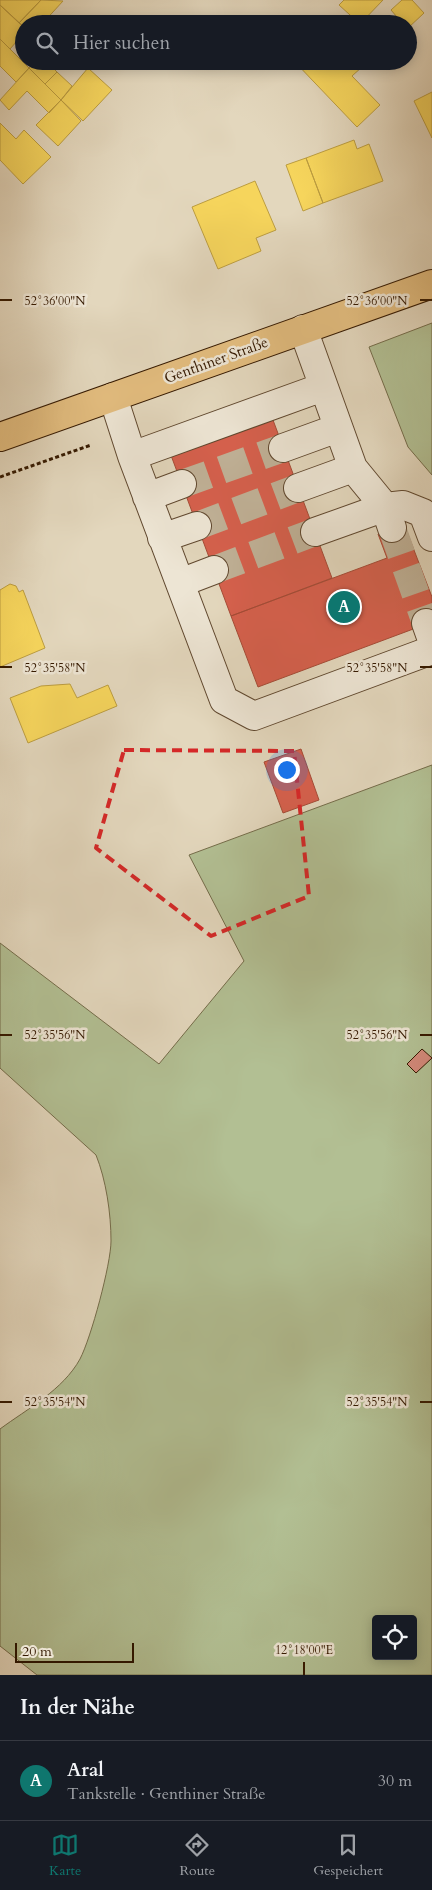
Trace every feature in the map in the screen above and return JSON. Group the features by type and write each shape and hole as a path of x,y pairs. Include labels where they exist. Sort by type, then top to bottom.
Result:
{"main road":[{"name":"Genthiner Straße","path":"0,437 432,284"}],"lane":[{"path":"303,329 353,468 388,518"},
{"path":"132,456 323,387"},
{"path":"113,397 162,538 224,700 254,716 432,650"},
{"path":"283,448 338,428"},
{"path":"298,488 353,468"},
{"path":"147,496 182,484"},
{"path":"315,532 388,518 403,505 423,513 432,538"},
{"path":"162,538 197,526"},
{"path":"180,583 214,570"}],"highlighted area":[{"path":"124,750 294,751 309,896 211,936 96,848"}],"green space":[{"path":"432,323 432,475 408,447 369,347"},
{"path":"432,765 432,1675 37,1675 0,1646 0,1429 54,1389 73,1370 80,1359 100,1301 108,1266 111,1241 110,1219 103,1175 96,1155 0,1068 0,943 159,1064 244,961 189,855"}],"building: Wohnen":[{"path":"0,0 41,0 27,15 15,15 15,19 0,5"},
{"path":"41,0 63,1 50,15 27,15"},
{"path":"344,0 383,0 369,15 350,15 339,5"},
{"path":"402,0 412,0 424,13 417,20 417,15 395,15 391,10"},
{"path":"0,5 15,19 15,43 10,49 0,39"},
{"path":"0,39 15,54 15,70 27,70 16,82 0,66"},
{"path":"27,70 31,70 61,100 49,113 27,91 9,110 0,100"},
{"path":"31,70 55,70 57,72 45,84"},
{"path":"86,70 90,70 112,90 83,121 61,100"},
{"path":"303,70 359,70 352,76 380,105 357,127"},
{"path":"57,72 72,86 61,100 45,84"},
{"path":"432,92 432,138 414,101"},
{"path":"61,100 81,121 58,146 36,125"},
{"path":"0,123 16,139 24,130 51,157 23,184 0,160"},
{"path":"354,140 357,149 369,144 383,181 323,203 306,158"},
{"path":"306,158 323,203 303,211 286,165"},
{"path":"255,181 276,230 256,238 261,251 218,269 192,207"},
{"path":"10,584 16,586 19,592 23,590 45,648 0,667 0,590"},
{"path":"70,684 77,698 108,685 117,706 28,743 10,698 41,686"}],"building: Handel":[{"path":"270,412 332,578 231,616 169,450"},
{"path":"404,524 432,597 432,622 258,687 231,616 387,558 378,534"},
{"path":"301,749 319,800 283,813 264,762"}],"building: Sonstige":[{"path":"422,1049 432,1058 416,1073 407,1064"}],"tunnel":[{"path":"182,484 283,448"},
{"path":"197,526 298,488"},
{"path":"392,528 426,623"},
{"path":"214,570 315,532"}],"place":[{"name":"Aral","path":"344,607"}]}
